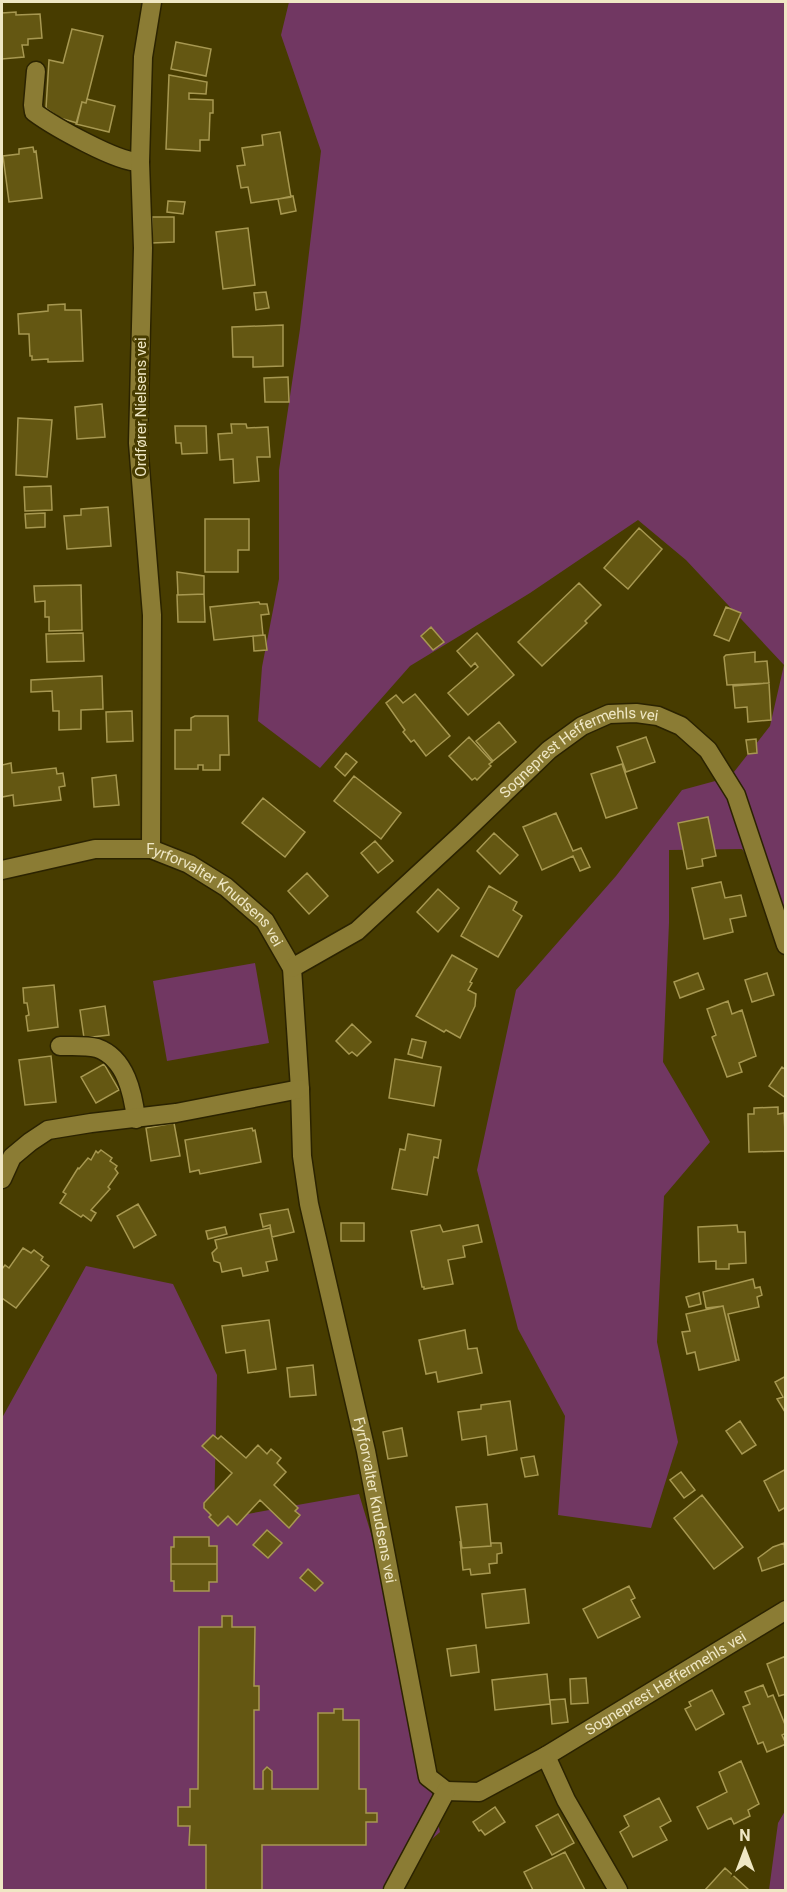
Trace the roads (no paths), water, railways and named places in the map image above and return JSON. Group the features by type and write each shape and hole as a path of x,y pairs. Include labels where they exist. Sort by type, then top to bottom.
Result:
{"street":[{"name":"Ordfører Nielsens vei","path":"152,2 142,57 140,162 142,248 138,443 152,615 152,849"},
{"path":"36,71 34,112 48,122 120,158 140,162"},
{"name":"Sogneprest Heffermehls vei","path":"292,968 357,931 431,864 549,750 582,726 609,714 636,713 658,716 681,726 708,750 736,795 786,945"},
{"name":"Fyrforvalter Knudsens vei","path":"2,870 95,849 152,849 189,864 226,887 265,921 292,968 302,1156 309,1204 366,1451 428,1778 446,1791"},
{"path":"60,1046 95,1048 104,1051 115,1060 127,1078 136,1119"},
{"path":"2,1179 12,1157 48,1130 176,1113 300,1089"},
{"name":"Sogneprest Heffermehls vei","path":"446,1791 479,1792 546,1756 786,1610"},
{"path":"546,1756 566,1800 618,1890"},
{"path":"393,1890 446,1791"}]}
